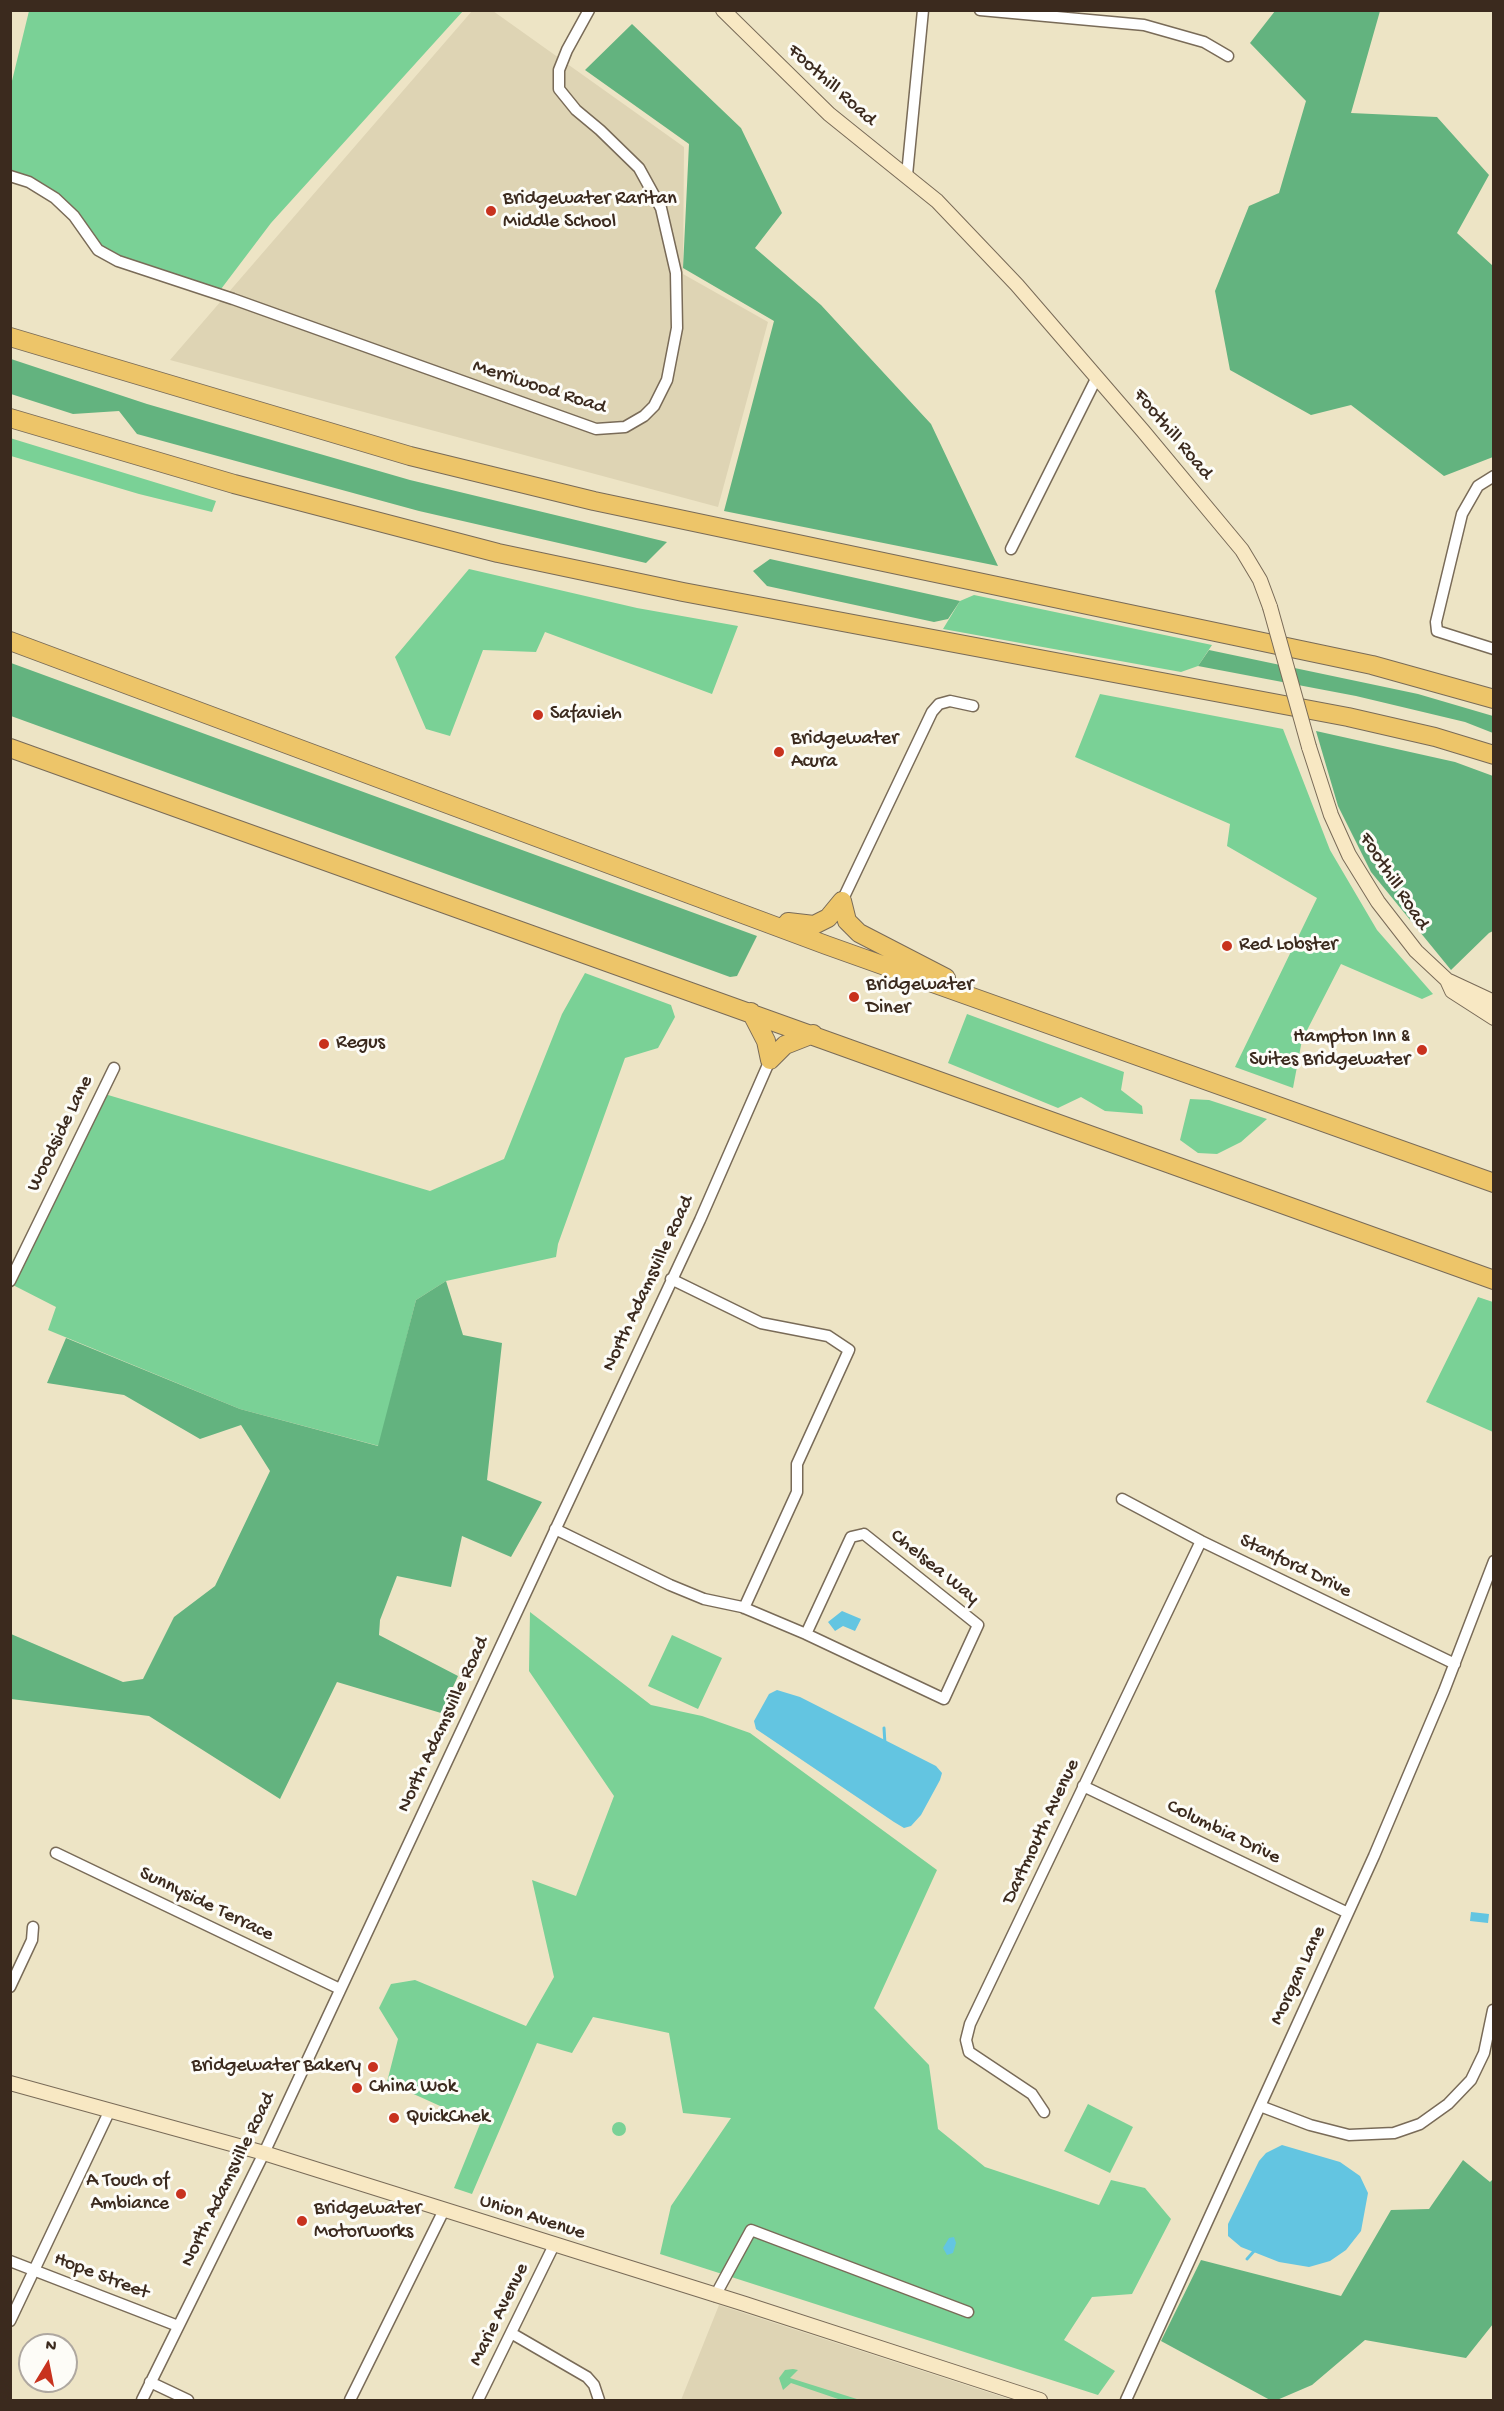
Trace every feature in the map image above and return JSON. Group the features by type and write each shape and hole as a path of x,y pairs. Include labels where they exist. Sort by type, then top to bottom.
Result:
{"highway":[{"path":"10,337 410,456 594,501 1350,660 1437,681 1494,699"},
{"path":"10,418 234,484 498,553 683,591 1348,717 1435,737 1494,755"},
{"path":"10,641 733,910 1494,1183"},
{"path":"10,748 1494,1280"},
{"path":"733,910 806,926 828,918 842,902"},
{"path":"842,902 847,921 859,933 991,1004"},
{"path":"751,1012 766,1041 770,1060"},
{"path":"770,1060 784,1045 813,1034"}],"street":[{"name":"Merriwood Road","path":"10,176 29,182 55,198 74,216 98,250 118,261 233,299 596,429 625,427 644,416 654,406 667,380 677,328 676,273 662,208 639,168 600,129 576,110 559,89 557,79 562,60 589,10"},
{"name":"Foothill Road","path":"723,10 830,114 937,201 1004,272 1097,378 1242,550 1260,580 1270,607 1309,747 1331,815 1364,879 1416,951 1447,980 1494,1002"},
{"path":"907,175 923,10"},
{"path":"980,10 1144,25 1204,42 1228,56"},
{"path":"1011,549 1097,378"},
{"path":"1494,476 1479,486 1462,514 1436,622 1437,631 1494,649"},
{"path":"842,902 932,712 939,704 950,701 974,706"},
{"name":"Foothill Road","path":"1447,980 1452,991 1467,1003 1494,1018"},
{"name":"North Adamsville Road","path":"142,2400 264,2153 726,1164 770,1060"},
{"name":"Woodside Lane","path":"10,1281 114,1068"},
{"path":"671,1279 761,1323 828,1336 849,1350 797,1464 797,1492 744,1608"},
{"name":"Stanford Drive","path":"1122,1499 1201,1541 1455,1664"},
{"name":"Chelsea Way","path":"555,1529 670,1586 704,1599 744,1608 806,1634 944,1700 978,1625 864,1534 851,1537 806,1634"},
{"name":"Dartmouth Avenue","path":"1044,2112 1032,2094 974,2057 967,2047 966,2040 970,2024 1201,1541"},
{"name":"Morgan Lane","path":"1126,2400 1348,1913 1455,1664 1494,1561"},
{"name":"Columbia Drive","path":"1083,1786 1348,1913"},
{"name":"Sunnyside Terrace","path":"56,1853 340,1989"},
{"path":"10,1987 32,1940 33,1927"},
{"path":"1260,2106 1310,2125 1349,2135 1394,2133 1420,2124 1448,2104 1471,2080 1484,2053 1493,2010"},
{"name":"Union Avenue","path":"10,2083 264,2153 1040,2400"},
{"path":"10,2321 110,2110"},
{"path":"350,2400 444,2210"},
{"path":"715,2296 751,2230 968,2312"},
{"name":"Marie Avenue","path":"478,2400 554,2245"},
{"name":"Hope Street","path":"10,2262 178,2326"},
{"path":"511,2333 587,2377 594,2385 599,2400"},
{"path":"150,2382 188,2400"}],"shaded area":[{"name":"Bridgewater Raritan Middle School","path":"472,11 493,11 684,147 683,274 768,322 718,507 170,360"},
{"path":"719,2305 1012,2400 681,2400"}],"green space":[{"path":"29,11 463,11 271,223 215,297 105,256 44,188 11,176 11,85"},
{"path":"1275,11 1380,11 1351,113 1437,117 1489,175 1457,233 1493,266 1493,457 1444,476 1351,405 1311,415 1230,370 1215,291 1249,206 1279,193 1306,101 1250,43"},
{"path":"632,24 741,128 782,213 755,248 821,305 931,424 998,566 724,511 774,321 683,268 689,144 585,70"},
{"path":"11,359 147,404 410,480 667,542 646,563 419,511 137,434 119,411 73,414 11,394"},
{"path":"10,438 216,501 212,512 139,494 11,456"},
{"path":"770,559 960,601 948,619 934,622 767,586 753,571"},
{"path":"469,569 637,608 738,626 712,694 545,632 536,652 483,650 450,736 426,729 395,657"},
{"path":"974,595 1212,645 1198,666 1181,672 943,629 960,601"},
{"path":"1209,650 1418,694 1493,716 1493,733 1465,722 1356,696 1198,666"},
{"path":"10,663 757,936 737,976 730,977 11,716"},
{"path":"1100,694 1283,729 1330,850 1377,930 1433,994 1422,999 1341,964 1302,1040 1293,1088 1235,1067 1317,898 1227,846 1230,824 1075,757"},
{"path":"1316,731 1455,762 1493,776 1493,931 1451,970 1371,872 1338,806"},
{"path":"585,973 671,1005 675,1017 658,1048 625,1058 558,1244 556,1257 446,1281 416,1300 379,1446 240,1409 48,1330 56,1307 11,1284 98,1092 430,1191 504,1159 562,1014"},
{"path":"967,1014 1124,1072 1121,1090 1142,1106 1143,1114 1105,1111 1081,1097 1058,1108 948,1063"},
{"path":"1190,1099 1209,1100 1267,1119 1241,1142 1217,1154 1198,1153 1180,1140"},
{"path":"446,1281 463,1335 502,1343 487,1480 542,1502 511,1557 462,1536 451,1587 397,1576 380,1620 379,1635 458,1676 441,1713 337,1682 280,1799 149,1716 11,1699 11,1634 123,1682 143,1679 174,1617 215,1586 270,1471 241,1425 200,1439 124,1395 47,1383 66,1338 240,1409 378,1446 416,1300"},
{"path":"1478,1297 1493,1302 1493,1432 1426,1402"},
{"path":"530,1612 651,1705 702,1716 750,1733 937,1870 874,2008 929,2065 938,2129 985,2167 1099,2205 1111,2180 1145,2188 1171,2219 1132,2294 1092,2297 1064,2340 1115,2371 1098,2395 660,2254 671,2206 731,2118 683,2113 669,2033 593,2017 572,2053 537,2043 472,2194 454,2188 480,2124 387,2082 398,2039 379,2008 391,1984 415,1980 526,2026 554,1977 532,1880 576,1896 614,1796 529,1671"},
{"path":"672,1635 722,1658 698,1709 648,1686"},
{"path":"1088,2104 1133,2127 1110,2173 1064,2151"},
{"path":"616,2122 622,2122 626,2129 622,2136 616,2136 612,2132 612,2126"},
{"path":"1463,2160 1490,2182 1494,2178 1493,2324 1466,2358 1365,2340 1312,2385 1277,2400 1270,2400 1161,2341 1201,2260 1341,2296 1391,2210 1429,2209"},
{"path":"785,2370 798,2370 790,2378 860,2400 841,2400 791,2383 783,2390 779,2378"}],"water":[{"path":"842,1611 861,1619 855,1631 843,1626 835,1631 828,1622"},
{"path":"777,1690 800,1697 936,1766 942,1773 940,1780 921,1815 911,1826 904,1828 894,1822 756,1729 754,1721 769,1694"},
{"path":"1471,1912 1489,1914 1488,1923 1470,1921"},
{"path":"1282,2145 1340,2162 1360,2176 1368,2193 1361,2231 1346,2250 1330,2261 1309,2267 1279,2262 1241,2247 1228,2236 1228,2224 1259,2161 1266,2153"},
{"path":"954,2237 956,2243 953,2253 947,2255 943,2248 949,2238"}],"waterway":[{"path":"884,1728 885,1744"},
{"path":"1247,2259 1255,2250"}],"place":[{"name":"Bridgewater Raritan Middle School","path":"491,211"},
{"name":"Safavieh","path":"538,715"},
{"name":"Bridgewater Acura","path":"779,752"},
{"name":"Red Lobster","path":"1227,946"},
{"name":"Bridgewater Diner","path":"854,997"},
{"name":"Regus","path":"324,1044"},
{"name":"Hampton Inn & Suites Bridgewater","path":"1422,1050"},
{"name":"Bridgewater Bakery","path":"373,2067"},
{"name":"China Wok","path":"357,2088"},
{"name":"QuickChek","path":"394,2118"},
{"name":"A Touch of Ambiance","path":"181,2194"},
{"name":"Bridgewater Motorworks","path":"302,2221"}]}
